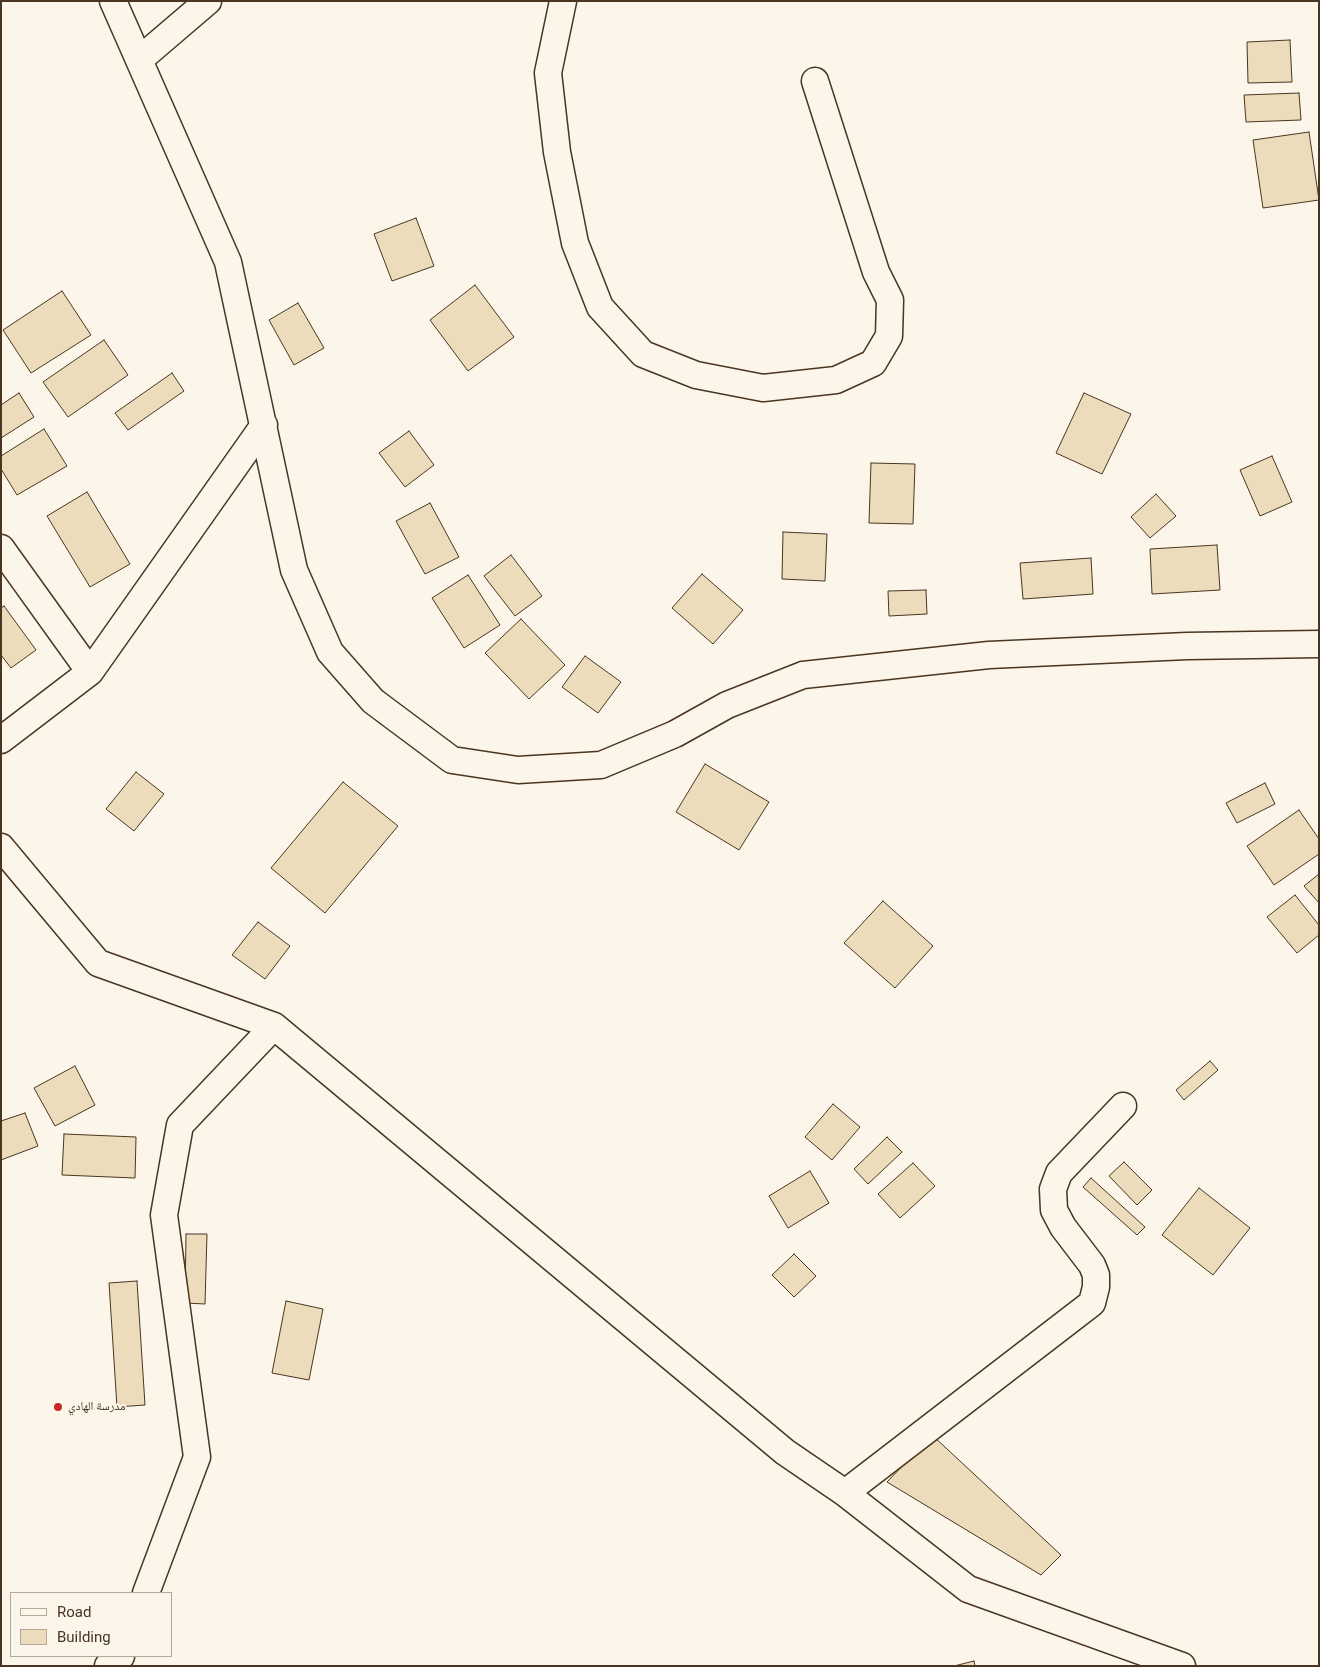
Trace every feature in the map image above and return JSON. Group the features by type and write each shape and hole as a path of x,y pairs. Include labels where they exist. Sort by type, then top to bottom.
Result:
{"street":[{"path":"113,1 228,262 294,570 330,652 373,701 452,760 518,770 601,765 675,734 727,705 803,676 989,655 1187,646 1319,644"},
{"path":"139,60 208,1"},
{"path":"562,1 548,73 557,152 575,243 600,307 643,354 696,376 763,388 836,380 873,363 889,336 890,300 876,272 815,82"},
{"path":"1,740 90,672 264,425"},
{"path":"1,548 90,672"},
{"path":"1,847 98,962 274,1026 785,1452 845,1493 968,1589 1182,1666"},
{"path":"146,1592 197,1457 164,1216 180,1125 274,1026"},
{"path":"845,1493 1092,1303 1096,1287 1096,1275 1092,1265 1063,1227 1054,1210 1054,1189 1059,1173 1123,1106"},
{"path":"108,1666 120,1657"}],"building":[{"path":"1290,40 1292,82 1248,83 1247,42"},
{"path":"1299,93 1301,120 1246,122 1244,95"},
{"path":"1309,132 1319,200 1263,208 1253,140"},
{"path":"416,218 434,266 392,281 374,234"},
{"path":"475,285 514,337 468,371 430,320"},
{"path":"62,291 91,335 31,373 3,330"},
{"path":"298,303 324,348 294,365 269,320"},
{"path":"104,340 128,375 68,417 43,382"},
{"path":"172,373 184,391 128,430 115,413"},
{"path":"19,393 34,417 1,438 1,405"},
{"path":"1084,393 1131,414 1102,474 1056,453"},
{"path":"44,429 67,466 17,495 1,469 1,456"},
{"path":"409,431 434,465 405,487 379,453"},
{"path":"1272,456 1292,502 1260,516 1240,470"},
{"path":"871,463 915,464 913,524 869,523"},
{"path":"87,492 130,564 90,587 47,516"},
{"path":"1156,494 1176,516 1150,538 1131,517"},
{"path":"430,503 459,557 425,574 396,521"},
{"path":"783,532 827,534 825,581 782,579"},
{"path":"1217,545 1220,590 1152,594 1150,549"},
{"path":"511,555 542,596 515,616 484,576"},
{"path":"1091,558 1093,594 1023,599 1020,563"},
{"path":"702,574 743,610 713,644 672,608"},
{"path":"468,575 500,625 464,648 432,598"},
{"path":"926,590 927,614 889,616 888,591"},
{"path":"4,606 36,650 11,668 1,655 1,608"},
{"path":"521,619 565,665 529,699 485,653"},
{"path":"585,656 621,682 598,713 562,687"},
{"path":"705,764 769,802 739,850 676,812"},
{"path":"136,772 164,794 134,831 106,809"},
{"path":"343,782 398,826 325,913 271,868"},
{"path":"1265,783 1275,804 1237,823 1226,803"},
{"path":"1299,810 1319,839 1319,854 1274,885 1247,846"},
{"path":"1319,874 1319,903 1304,886"},
{"path":"1295,895 1319,925 1319,935 1297,953 1267,917"},
{"path":"883,901 933,946 895,988 844,943"},
{"path":"258,922 290,946 265,979 232,955"},
{"path":"1210,1061 1218,1070 1184,1100 1176,1090"},
{"path":"75,1066 95,1105 55,1126 34,1088"},
{"path":"833,1104 860,1127 832,1160 805,1137"},
{"path":"25,1113 38,1146 1,1160 1,1121"},
{"path":"64,1134 136,1137 135,1178 62,1175"},
{"path":"887,1137 902,1152 868,1184 854,1169"},
{"path":"1124,1162 1152,1190 1137,1205 1109,1176"},
{"path":"913,1163 935,1186 900,1218 878,1194"},
{"path":"810,1171 829,1203 788,1228 769,1196"},
{"path":"1091,1178 1145,1227 1137,1235 1083,1187"},
{"path":"1199,1188 1250,1228 1213,1275 1162,1235"},
{"path":"186,1234 207,1234 205,1304 185,1303"},
{"path":"794,1254 816,1276 794,1297 772,1275"},
{"path":"137,1281 145,1405 117,1407 109,1283"},
{"path":"286,1301 323,1309 309,1380 272,1373"},
{"path":"932,1435 1061,1555 1041,1575 887,1482"},
{"path":"974,1661 975,1666 954,1666"}],"place":[{"name":"مدرسة الهادي","path":"58,1407"}]}
